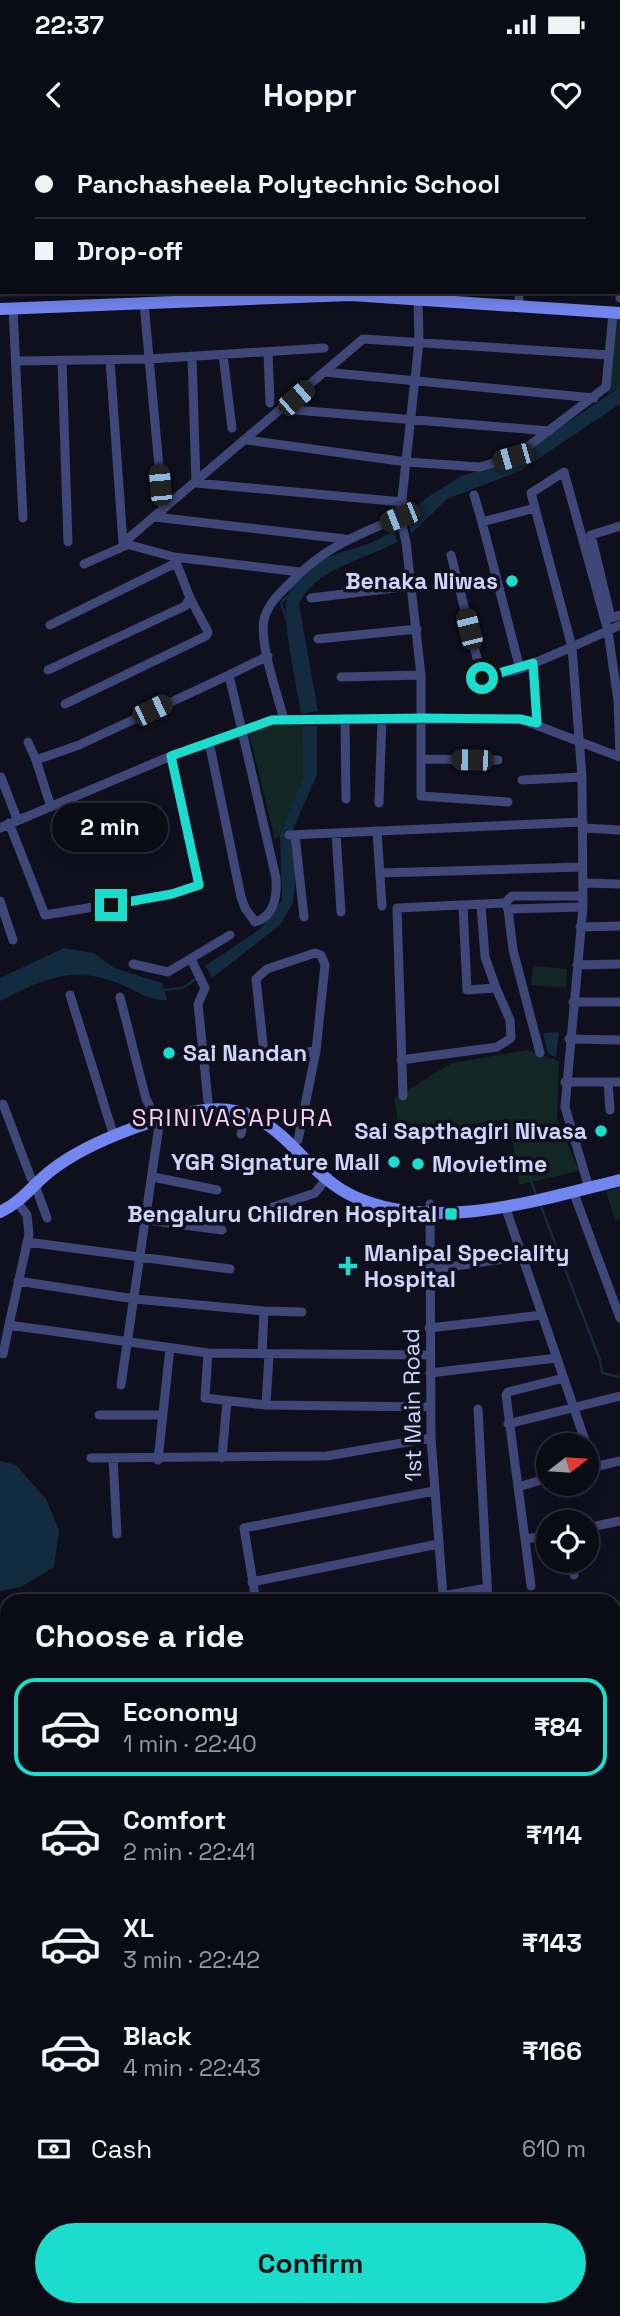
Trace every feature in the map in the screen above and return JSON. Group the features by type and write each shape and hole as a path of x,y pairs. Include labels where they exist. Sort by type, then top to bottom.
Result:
{"main road":[{"path":"7,309 351,295 617,313"},
{"path":"0,1212 17,1202 33,1182 72,1147 112,1130 208,1101 236,1102 260,1109 343,1180 361,1191 430,1208 486,1202 620,1180"},
{"path":"0,1203 76,1154 159,1115 207,1110 246,1112 271,1125 328,1177 358,1198 430,1208 505,1206 573,1191 620,1172"}],"street":[{"path":"519,294 519,306"},
{"path":"418,299 419,342 400,520 406,542 421,675 421,796 508,802"},
{"path":"144,303 163,510"},
{"path":"7,309 17,362 23,517"},
{"path":"247,440 407,462 480,467 513,457 595,398 606,387 617,313"},
{"path":"84,564 125,544 363,340 609,355"},
{"path":"17,362 149,359 324,348"},
{"path":"268,352 270,403"},
{"path":"223,355 232,428"},
{"path":"192,356 197,483"},
{"path":"110,359 125,544"},
{"path":"62,361 68,541"},
{"path":"324,372 595,398"},
{"path":"283,410 549,431"},
{"path":"9,823 50,804 263,722 422,718 520,719 537,723 579,740 620,757 618,701 608,631 564,472 531,493 572,647 579,740 582,777 583,907 565,1082 565,1107 588,1184"},
{"path":"197,483 403,502"},
{"path":"474,495 520,669"},
{"path":"482,522 535,508"},
{"path":"155,517 347,539"},
{"path":"284,720 268,656 264,617 273,600 322,552 347,539 400,520"},
{"path":"620,526 591,535 611,618 620,615"},
{"path":"125,544 174,561 300,572"},
{"path":"451,555 482,678 520,669 620,625"},
{"path":"65,704 206,636 208,632 174,561"},
{"path":"50,625 174,561"},
{"path":"311,598 411,586"},
{"path":"48,670 185,606 190,598"},
{"path":"318,639 416,629"},
{"path":"36,760 79,745 268,656"},
{"path":"533,663 537,723"},
{"path":"209,742 241,897 249,916 256,922 268,914 277,900 276,878 229,675"},
{"path":"341,677 421,675"},
{"path":"345,719 346,799"},
{"path":"379,803 382,719"},
{"path":"28,742 50,804"},
{"path":"1,777 9,823 45,915 172,894 199,885 171,756"},
{"path":"421,759 498,760"},
{"path":"522,780 582,777"},
{"path":"304,917 292,835 583,825 620,830"},
{"path":"377,831 382,906"},
{"path":"336,833 341,912"},
{"path":"381,873 582,867"},
{"path":"583,883 620,884"},
{"path":"540,1053 513,950 507,906 512,896 583,896"},
{"path":"0,901 13,940"},
{"path":"403,1096 397,908 481,905 583,907"},
{"path":"401,1059 497,1047 511,1038 510,1020 485,957 481,905"},
{"path":"463,906 467,990 496,988"},
{"path":"580,927 620,926"},
{"path":"133,964 168,972 230,935"},
{"path":"298,1140 316,1051 325,965 321,955 315,953 267,969 256,979 264,1053 271,1056 316,1051"},
{"path":"191,959 205,988 198,1003 208,1101"},
{"path":"577,965 620,964"},
{"path":"70,995 112,1130"},
{"path":"120,997 146,1099 159,1115 147,1220 121,1385"},
{"path":"573,1002 620,1002"},
{"path":"569,1039 620,1040"},
{"path":"565,1082 620,1082"},
{"path":"608,1082 610,1110"},
{"path":"3,1104 47,1217"},
{"path":"241,1134 246,1112"},
{"path":"153,1177 217,1189"},
{"path":"273,1207 315,1193 328,1177"},
{"path":"573,1191 620,1318"},
{"path":"3,1354 27,1242 27,1215 17,1202"},
{"path":"505,1206 581,1433"},
{"name":"1st Main Road","path":"430,1208 431,1438 443,1594"},
{"path":"147,1220 222,1230"},
{"path":"27,1242 230,1269"},
{"path":"429,1270 523,1256"},
{"path":"18,1282 135,1298 264,1311 302,1312"},
{"path":"264,1311 266,1405"},
{"path":"429,1328 542,1315"},
{"path":"9,1325 208,1353 429,1355"},
{"path":"158,1460 170,1348"},
{"path":"208,1353 205,1398 266,1405 431,1407"},
{"path":"430,1373 557,1358"},
{"path":"531,1586 506,1395 508,1392 564,1378"},
{"path":"508,1424 620,1396"},
{"path":"222,1458 227,1401"},
{"path":"478,1409 487,1594"},
{"path":"99,1415 163,1415"},
{"path":"91,1458 158,1460 327,1455 431,1438"},
{"path":"113,1458 117,1534"},
{"path":"599,1466 620,1461"},
{"path":"519,1487 536,1482"},
{"path":"255,1594 244,1533 244,1528 248,1525 434,1491"},
{"path":"599,1525 620,1521"},
{"path":"525,1539 536,1538"},
{"path":"252,1582 438,1544"},
{"path":"454,1594 487,1588"}],"green space":[{"path":"0,294 124,294 0,297"},
{"path":"614,316 620,317 620,387 608,394"},
{"path":"273,723 302,726 303,777 280,835 275,839 248,730"},
{"path":"533,966 567,969 566,988 531,985"},
{"path":"527,1050 559,1061 557,1118 579,1171 519,1185 509,1119 400,1134 394,1098 452,1063"},
{"path":"620,1187 620,1219 615,1220 606,1191"}],"water":[{"path":"620,387 620,404 520,471 447,499 411,534 407,517 422,501 461,476 511,461"},
{"path":"394,529 397,542 328,573 306,592 299,604 318,711 301,714 286,617 287,599 292,585 313,564 376,541"},
{"path":"302,726 317,726 317,775 293,829 291,842 296,873 293,903 280,925 212,978 205,966 260,929 282,900 280,835 303,777"},
{"path":"64,948 94,953 114,968 162,983 167,1000 149,997 103,978 73,975 45,981 0,1001 0,978"},
{"path":"559,1032 556,1057 548,1054 543,1033"},
{"path":"0,1461 16,1465 46,1499 59,1530 54,1567 21,1587 0,1591"}],"waterway":[{"path":"289,595 281,603 289,626"},
{"path":"162,990 183,988 197,978"},
{"path":"527,1170 537,1197"},
{"path":"540,1204 600,1360 602,1373 620,1377"}],"place":[{"name":"Benaka Niwas","path":"512,581"},
{"name":"Sai Nandan","path":"169,1053"},
{"name":"Sai Sapthagiri Nivasa","path":"601,1131"},
{"name":"YGR Signature Mall","path":"394,1162"},
{"name":"Movietime","path":"418,1164"},
{"name":"Bengaluru Children Hospital","path":"451,1214"},
{"name":"Manipal Speciality Hospital","path":"348,1266"}],"district":[{"name":"SRINIVASAPURA","path":"233,1118"}],"route":[{"path":"111,905 172,894 199,885 171,756 272,720 520,719 537,723 533,663 482,678"}]}
